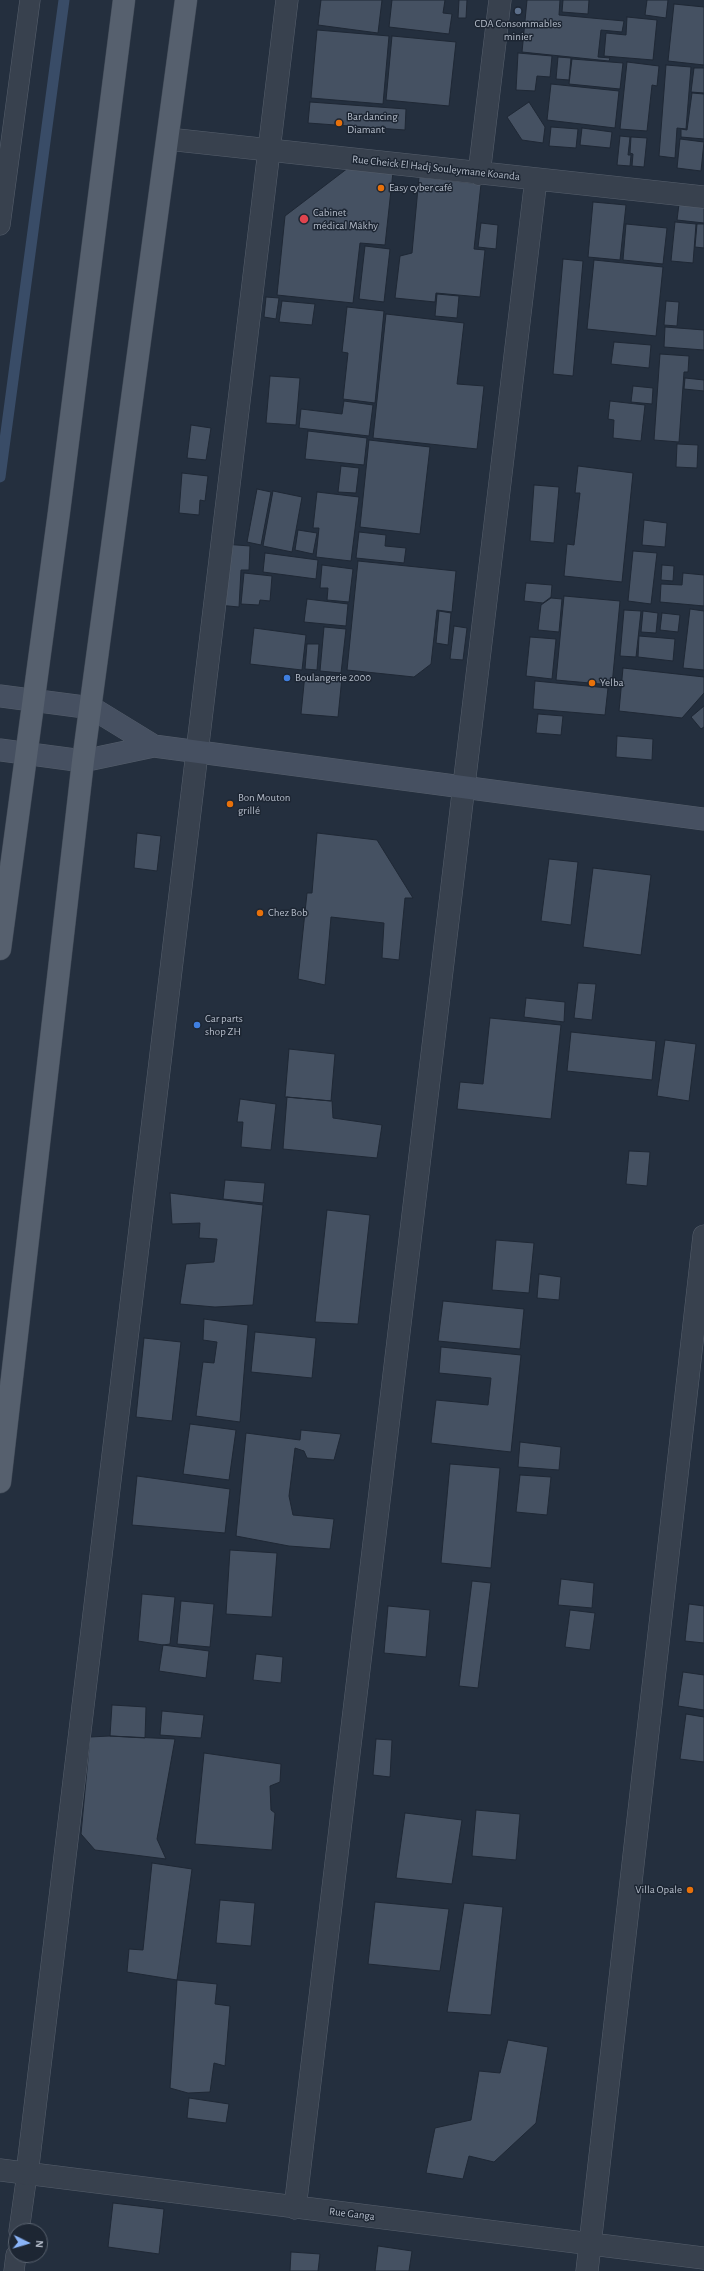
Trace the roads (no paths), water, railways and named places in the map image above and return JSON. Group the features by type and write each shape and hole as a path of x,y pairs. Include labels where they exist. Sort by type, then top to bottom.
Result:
{"main road":[{"path":"0,949 124,0"},
{"path":"0,1482 31,1232 84,761 186,0"},
{"path":"0,696 92,708 154,746"},
{"path":"0,750 84,761 154,746 704,819"}],"street":[{"path":"27,2174 287,0"},
{"path":"479,174 500,0"},
{"name":"Rue Cheick El Hadj Souleymane Koanda","path":"168,139 479,174 704,197"},
{"path":"295,2208 536,179"},
{"path":"587,2271 704,1236"},
{"name":"Rue Ganga","path":"0,2170 704,2258"}],"lane":[{"path":"0,225 30,0"},
{"path":"20,2223 27,2174"}],"waterway":[{"path":"0,477 64,0"}],"place":[{"name":"CDA Consommables minier","path":"518,11"},
{"name":"Bar dancing Diamant","path":"339,123"},
{"name":"Easy cyber café","path":"381,188"},
{"name":"Cabinet médical Mâkhy","path":"304,219"},
{"name":"Boulangerie 2000","path":"287,678"},
{"name":"Yelba","path":"592,683"},
{"name":"Bon Mouton grillé","path":"230,804"},
{"name":"Chez Bob","path":"260,913"},
{"name":"Car parts shop ZH","path":"197,1025"},
{"name":"Villa Opale","path":"690,1890"}]}
